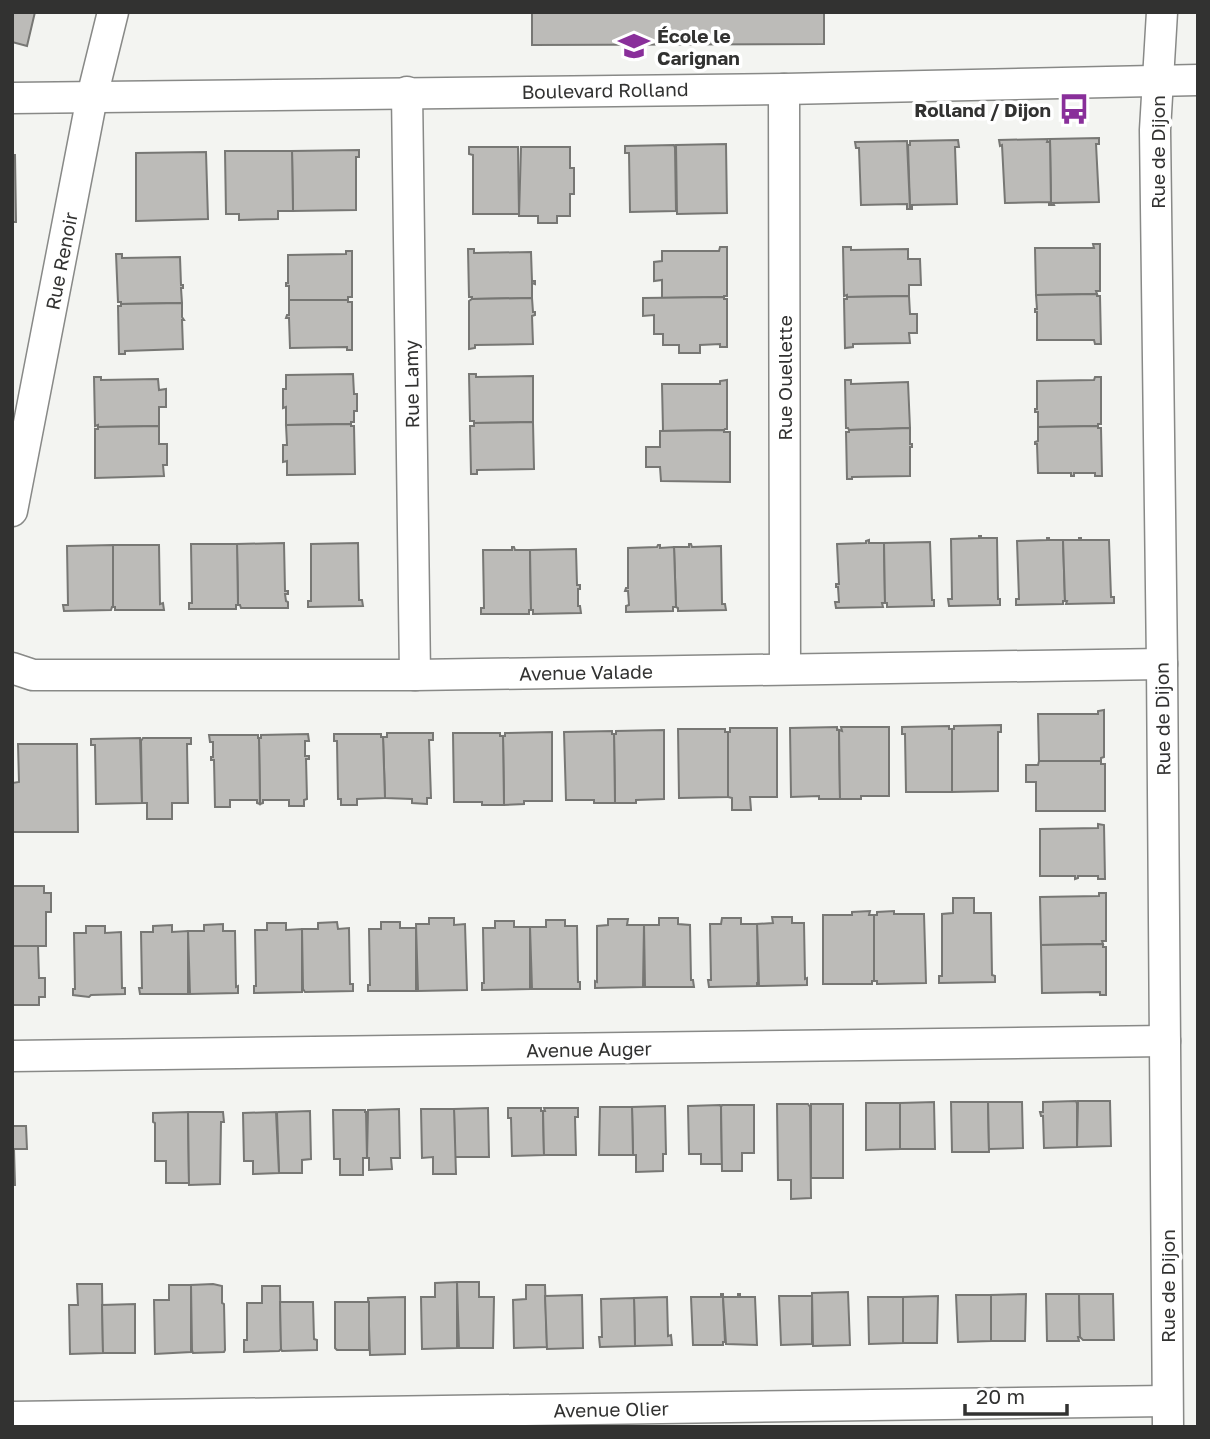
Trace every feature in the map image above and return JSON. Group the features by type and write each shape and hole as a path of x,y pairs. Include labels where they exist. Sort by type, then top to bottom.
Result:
{"street":[{"name":"Rue Renoir","path":"12,511 93,97 113,12"},
{"name":"Rue de Dijon","path":"1162,12 1155,130 1168,1414"},
{"name":"Boulevard Rolland","path":"12,98 784,89 1198,80"},
{"name":"Rue Ouellette","path":"784,89 785,668"},
{"name":"Rue Lamy","path":"407,92 415,675"},
{"name":"Avenue Valade","path":"12,668 33,675 415,675 1162,664"},
{"name":"Avenue Auger","path":"12,1056 1165,1041"},
{"name":"Avenue Olier","path":"12,1417 1168,1414"}],"building":[{"path":"12,12 35,12 27,46 12,42"},
{"path":"532,12 824,12 824,44 532,45"},
{"path":"1099,138 1099,144 1096,144 1099,202 1051,205 1050,139"},
{"path":"1048,139 1051,205 1049,202 1005,203 1002,145 1000,146 999,140"},
{"path":"958,140 959,147 955,147 957,204 912,205 910,209 910,141"},
{"path":"907,141 910,209 907,209 907,204 861,205 859,148 856,148 855,142"},
{"path":"726,144 727,213 677,214 676,145"},
{"path":"674,145 676,211 630,212 629,153 625,153 625,146"},
{"path":"469,147 518,147 519,214 473,214 473,155 469,154"},
{"path":"521,147 570,147 570,168 574,168 574,194 570,194 570,216 557,216 557,223 538,223 538,216 519,216"},
{"path":"359,150 359,157 356,157 356,210 293,211 292,151"},
{"path":"225,151 292,151 293,211 278,211 278,219 239,220 239,214 226,214"},
{"path":"206,152 208,219 136,221 136,153"},
{"path":"12,155 15,155 16,222 12,222"},
{"path":"1093,244 1100,244 1100,291 1096,291 1097,294 1036,295 1035,248 1094,248"},
{"path":"720,247 727,247 727,296 662,298 662,280 654,281 654,262 662,261 662,251 719,251"},
{"path":"843,247 851,247 851,250 908,249 908,259 920,259 921,285 909,285 909,296 844,296"},
{"path":"468,249 474,249 474,253 531,252 532,281 535,281 535,284 532,283 532,298 469,297"},
{"path":"346,251 352,251 352,297 348,297 348,300 289,300 289,286 286,286 288,255 346,254"},
{"path":"116,254 122,254 122,258 180,257 182,303 118,302"},
{"path":"1036,295 1100,296 1101,344 1095,344 1094,340 1037,340"},
{"path":"909,296 910,314 917,314 917,333 909,333 910,343 853,344 853,347 845,348 844,299"},
{"path":"532,298 535,312 532,316 533,344 475,345 475,348 469,349 469,301"},
{"path":"643,298 727,299 727,347 720,347 720,344 700,345 700,353 679,353 679,345 663,345 663,334 654,334 654,315 643,316"},
{"path":"289,300 352,302 352,350 347,350 347,347 290,348 289,318 286,318 289,315"},
{"path":"182,303 183,349 125,351 125,354 119,354 118,306"},
{"path":"353,374 354,394 357,394 354,422 286,425 283,389 286,389 286,375"},
{"path":"469,374 476,374 476,377 533,376 533,422 470,421"},
{"path":"94,377 101,377 101,380 158,379 159,390 166,389 166,407 159,407 159,426 95,426"},
{"path":"1095,377 1101,377 1101,424 1038,427 1038,412 1035,412 1037,381 1094,380"},
{"path":"727,380 727,429 663,431 662,384 720,384 720,381"},
{"path":"845,380 851,380 851,384 908,382 910,428 846,428"},
{"path":"533,422 534,469 477,470 477,474 471,474 470,426 474,426 474,423"},
{"path":"286,425 354,426 355,474 287,475 287,461 283,462 283,445 287,445"},
{"path":"159,426 159,444 167,444 164,476 95,478 95,429"},
{"path":"1038,427 1101,428 1102,476 1095,476 1095,473 1074,473 1074,476 1071,476 1071,473 1038,473 1035,442 1038,441"},
{"path":"910,428 910,476 847,479 846,432"},
{"path":"660,431 730,432 730,482 661,481 660,467 646,467 646,447 660,447"},
{"path":"979,536 997,538 1000,605 949,606 948,599 952,599 951,539"},
{"path":"1047,538 1063,540 1065,601 1063,604 1016,605 1016,599 1019,599 1017,541"},
{"path":"869,540 869,543 884,543 885,603 882,603 883,607 836,608 835,602 839,602 836,587 836,584 839,584 837,544 866,543"},
{"path":"1063,540 1109,540 1111,597 1114,597 1114,603 1066,604"},
{"path":"930,542 934,606 887,607 884,543"},
{"path":"284,543 285,591 288,591 288,594 285,594 288,608 241,608 238,605 237,544"},
{"path":"358,543 359,600 362,600 363,606 308,607 308,601 311,601 311,544"},
{"path":"191,544 237,544 236,609 189,609 189,603 192,603"},
{"path":"689,544 692,547 721,546 722,604 725,604 726,610 678,611 674,547 689,547"},
{"path":"113,545 111,610 64,611 63,605 68,605 67,546"},
{"path":"113,545 159,545 160,604 163,603 164,610 115,610"},
{"path":"658,545 660,548 674,547 676,607 673,607 673,611 626,612 626,606 629,605 628,591 625,591 628,588 628,548"},
{"path":"512,547 515,550 530,550 531,610 529,614 481,614 481,608 484,608 483,550 512,550"},
{"path":"576,549 577,585 580,585 578,606 581,613 533,614 530,550"},
{"path":"1104,710 1104,757 1101,761 1039,761 1038,714 1098,714 1098,711"},
{"path":"1001,725 1001,732 998,732 998,791 952,792 954,726"},
{"path":"949,726 949,729 952,729 952,792 906,792 905,734 902,734 902,727"},
{"path":"837,727 840,799 819,799 819,796 791,797 790,728"},
{"path":"841,727 889,727 889,796 840,799"},
{"path":"730,728 777,728 777,797 750,797 751,810 732,810 732,798 728,797"},
{"path":"678,729 725,729 725,732 728,732 728,797 679,798"},
{"path":"664,730 664,799 615,803 616,731"},
{"path":"612,731 615,803 566,800 564,732"},
{"path":"552,732 552,801 524,801 524,804 504,805 503,736 505,733"},
{"path":"387,733 433,733 433,740 429,740 431,798 427,798 427,804 412,803 412,799 385,798 383,737 387,737"},
{"path":"453,733 500,733 500,736 503,736 504,805 454,802"},
{"path":"308,734 309,741 305,741 305,756 309,756 309,759 306,759 307,799 304,800 304,806 289,806 289,800 263,800 260,804 261,735"},
{"path":"334,734 381,734 385,798 357,799 357,805 341,805 341,799 338,799 337,741 334,741"},
{"path":"209,735 258,735 260,804 257,800 230,800 230,807 215,807 214,760 211,760 213,742 210,742"},
{"path":"140,738 142,803 96,804 95,745 91,745 91,739"},
{"path":"143,738 191,738 191,744 187,744 188,803 172,803 172,819 147,819 147,803 142,803"},
{"path":"18,744 77,744 78,832 12,832 12,783 19,782"},
{"path":"1039,761 1101,761 1101,764 1105,764 1105,811 1036,811 1036,782 1026,782 1026,765 1038,765"},
{"path":"1098,824 1104,825 1105,879 1098,879 1098,876 1078,876 1075,879 1075,876 1040,876 1040,829 1098,828"},
{"path":"12,886 44,886 44,893 51,893 51,912 46,912 46,946 12,946"},
{"path":"1099,893 1106,893 1106,941 1102,941 1103,944 1041,945 1040,897 1099,896"},
{"path":"953,898 974,898 974,913 991,913 992,975 995,976 995,982 939,983 939,976 942,976 942,914 953,913"},
{"path":"870,911 869,915 874,915 874,981 872,984 823,984 823,915 852,915 852,912"},
{"path":"894,911 894,914 924,914 926,983 877,984 877,981 874,981 874,915 877,915 877,912"},
{"path":"772,917 792,917 792,923 804,923 807,985 759,986 757,924 773,923"},
{"path":"429,918 454,918 454,925 465,924 467,990 418,991 416,924 429,924"},
{"path":"659,918 678,918 678,924 690,925 691,980 694,987 645,987 644,925 659,925"},
{"path":"722,918 741,918 741,924 757,924 757,986 709,987 710,924 721,924"},
{"path":"608,919 628,919 627,925 644,925 643,987 595,988 597,926 608,925"},
{"path":"546,920 565,920 565,926 577,926 580,989 532,989 530,927 546,927"},
{"path":"495,921 514,921 514,927 530,927 530,989 482,990 483,928 495,928"},
{"path":"337,922 338,929 349,928 350,984 353,984 353,991 305,992 302,929 318,929 318,923"},
{"path":"381,922 400,922 400,928 416,928 416,991 368,991 369,929 381,929"},
{"path":"267,923 286,923 286,930 302,929 302,992 254,993 255,930 267,930"},
{"path":"223,924 223,931 235,931 238,993 190,994 188,931 204,931 204,925"},
{"path":"172,925 172,932 188,931 188,994 140,994 141,932 153,932 153,926"},
{"path":"86,926 105,926 105,933 121,932 122,988 125,988 125,994 89,997 73,995 74,933 86,933"},
{"path":"1103,944 1103,947 1106,947 1106,995 1100,995 1100,992 1042,993 1041,945"},
{"path":"12,946 38,946 39,978 45,978 45,997 39,997 39,1005 12,1005"},
{"path":"1076,1101 1077,1147 1044,1148 1043,1116 1040,1112 1043,1112 1043,1102"},
{"path":"1078,1101 1110,1101 1111,1146 1077,1147"},
{"path":"934,1102 935,1149 900,1149 900,1103"},
{"path":"951,1102 988,1102 989,1152 952,1152"},
{"path":"988,1102 1022,1102 1023,1148 989,1149"},
{"path":"866,1103 900,1103 900,1149 866,1150"},
{"path":"777,1104 808,1104 810,1107 811,1198 791,1199 791,1180 778,1180"},
{"path":"811,1104 843,1104 843,1178 811,1178"},
{"path":"720,1105 722,1164 701,1164 701,1154 689,1154 688,1106"},
{"path":"722,1105 754,1105 754,1153 742,1153 742,1171 722,1171"},
{"path":"665,1106 666,1154 663,1154 663,1171 636,1172 632,1107"},
{"path":"600,1107 632,1107 633,1155 599,1155"},
{"path":"488,1108 489,1157 455,1157 454,1109"},
{"path":"508,1108 541,1108 544,1155 512,1156 511,1118 508,1118"},
{"path":"544,1108 578,1108 578,1117 575,1117 576,1155 544,1155"},
{"path":"399,1109 400,1158 391,1158 392,1169 369,1170 368,1110"},
{"path":"421,1109 454,1109 456,1174 433,1174 433,1157 422,1158"},
{"path":"333,1110 366,1112 367,1158 363,1158 363,1175 340,1175 340,1159 334,1159"},
{"path":"310,1111 311,1159 302,1160 302,1173 279,1173 277,1113"},
{"path":"188,1112 189,1183 166,1183 166,1161 155,1161 153,1113"},
{"path":"188,1112 223,1112 220,1184 189,1185"},
{"path":"276,1112 279,1173 253,1174 253,1161 244,1161 243,1113"},
{"path":"12,1126 26,1126 27,1149 12,1149"},
{"path":"14,1149 15,1185 12,1185"},
{"path":"457,1282 457,1348 422,1349 421,1297 435,1297 435,1283"},
{"path":"457,1282 479,1282 479,1297 494,1297 493,1348 459,1348"},
{"path":"77,1284 102,1284 103,1353 70,1354 69,1305 78,1305"},
{"path":"169,1285 191,1285 191,1352 155,1354 154,1300 169,1300"},
{"path":"191,1285 222,1286 225,1350 193,1353"},
{"path":"526,1285 545,1285 547,1347 514,1348 513,1300 526,1299"},
{"path":"262,1286 280,1286 281,1349 244,1352 244,1340 247,1340 247,1303 262,1303"},
{"path":"848,1292 850,1345 813,1346 812,1293"},
{"path":"721,1294 725,1342 723,1345 693,1345 691,1297 721,1297"},
{"path":"738,1294 740,1297 755,1297 757,1345 726,1344 723,1297 738,1297"},
{"path":"1026,1294 1025,1341 991,1341 991,1295"},
{"path":"1046,1294 1079,1294 1079,1341 1047,1341"},
{"path":"1079,1294 1113,1294 1114,1340 1083,1340 1080,1337"},
{"path":"582,1295 583,1348 547,1349 545,1296"},
{"path":"956,1295 991,1295 991,1341 958,1342"},
{"path":"779,1296 812,1296 812,1344 781,1345"},
{"path":"938,1296 937,1343 903,1343 903,1297"},
{"path":"405,1297 405,1354 370,1355 368,1298"},
{"path":"667,1297 668,1336 671,1335 672,1345 635,1346 634,1298"},
{"path":"868,1297 903,1297 903,1343 869,1344"},
{"path":"634,1298 635,1346 600,1347 601,1299"},
{"path":"280,1302 313,1302 317,1350 282,1351"},
{"path":"335,1302 369,1302 369,1350 335,1348"},
{"path":"135,1304 135,1353 103,1353 102,1305"}],"place":[{"name":"École le Carignan","path":"634,46"},
{"name":"Rolland / Dijon","path":"1074,109"}]}
